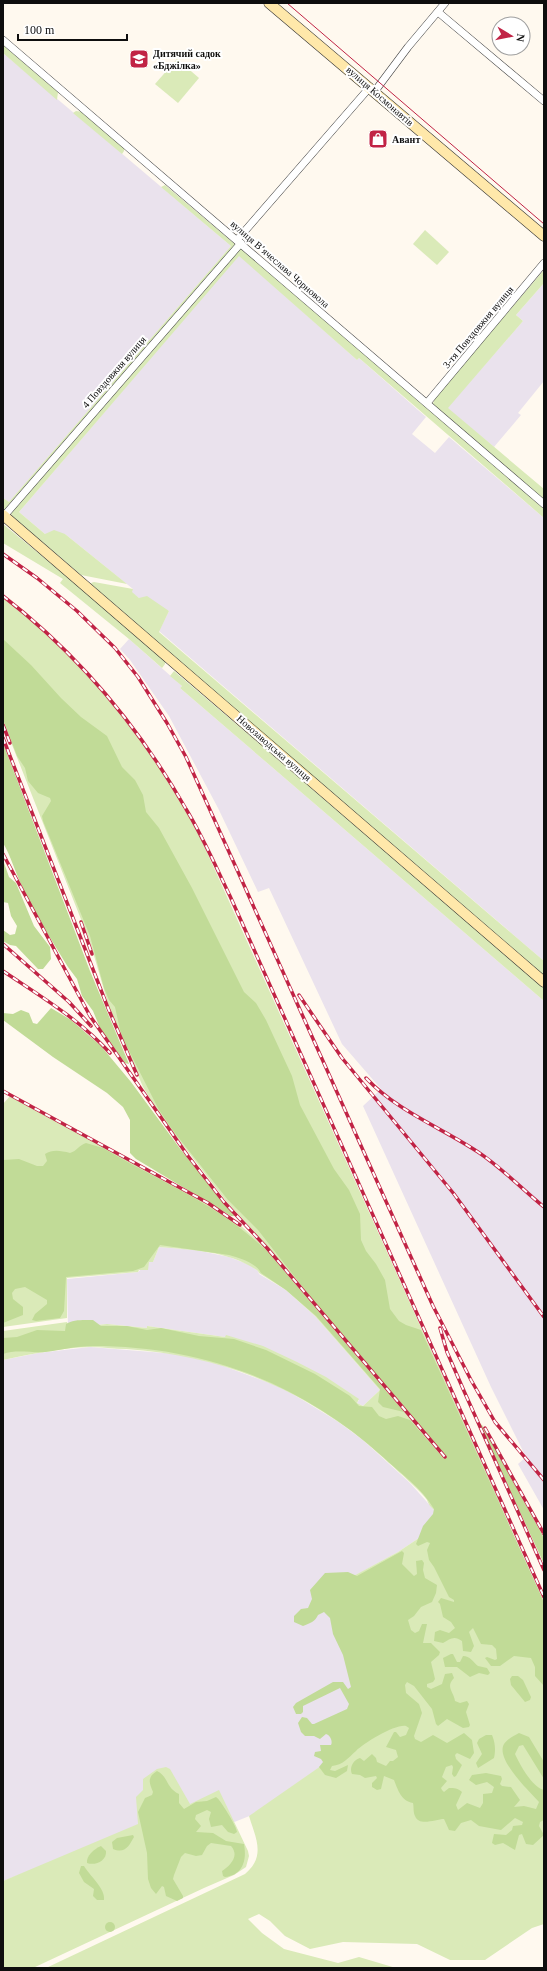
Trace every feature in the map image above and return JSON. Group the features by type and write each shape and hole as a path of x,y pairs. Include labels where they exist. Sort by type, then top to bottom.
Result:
{"street":[{"name":"вулиця Космонавтів","path":"269,3 544,236"},
{"name":"4 Повздовжня вулиця","path":"3,515 446,3"},
{"path":"438,12 544,101"},
{"name":"вулиця Вʼячеслава Чорновола","path":"3,40 544,504"},
{"name":"3-тя Повздовжня вулиця","path":"427,403 544,263"},
{"name":"Новозаводська вулиця","path":"3,515 544,982"}],"shaded area":[{"path":"3,53 231,246 9,502 3,498"},
{"path":"239,255 357,360 359,358 426,417 412,434 435,453 449,437 544,518 544,961 159,631 169,611 139,598 131,592 133,589 65,534 45,534 19,512"},
{"path":"544,283 544,381 518,413 521,415 494,447 447,408 523,321 516,315"},
{"path":"129,639 182,686 180,688 544,1001 544,1510 518,1464 526,1457 491,1387 363,1106 381,1089 342,1044 269,888 258,892 218,808 169,716 130,660 120,649"},
{"path":"159,1247 196,1250 229,1257 250,1265 258,1271 259,1274 286,1290 315,1316 380,1390 363,1406 357,1403 359,1400 225,1337 147,1326 147,1328 107,1324 68,1328 67,1279 138,1272 149,1262 153,1262"},
{"path":"90,1347 177,1354 218,1364 283,1388 337,1421 363,1440 410,1483 435,1511 425,1534 398,1552 323,1593 377,1727 252,1815 146,1857 29,1871 3,1881 3,1360 38,1353"}],"green space":[{"path":"3,45 58,92 57,100 3,53"},
{"path":"177,59 199,78 178,103 155,84"},
{"path":"76,111 83,112 124,148 122,154 73,113"},
{"path":"165,185 236,245 5,509 3,509 3,498 9,502 231,246 161,187"},
{"path":"425,230 449,252 437,265 413,244"},
{"path":"240,248 245,249 544,509 544,518 359,358 357,360 239,256 19,512 45,534 54,530 65,534 127,584 81,575 12,516 11,513"},
{"path":"544,270 544,283 516,315 523,321 448,408 544,489 544,500 433,404 435,397"},
{"path":"3,524 165,661 162,668 60,583 63,579 3,543"},
{"path":"94,582 133,589 132,592 139,598 147,596 169,611 159,632 544,961 544,978 92,585 91,583"},
{"path":"3,598 33,622 60,648 112,703 157,763 196,828 496,1494 544,1609 544,1924 532,1928 485,1960 450,1960 417,1944 343,1942 310,1949 285,1936 270,1921 259,1914 248,1919 262,1933 284,1949 338,1963 359,1957 396,1968 46,1968 245,1874 255,1861 258,1847 249,1816 377,1727 322,1593 398,1552 425,1534 435,1511 424,1496 397,1470 363,1440 336,1420 281,1388 252,1376 191,1358 159,1352 126,1349 94,1347 79,1348 3,1360 3,1331 67,1322 69,1328 107,1324 147,1328 147,1326 225,1337 226,1335 263,1346 326,1377 359,1399 357,1403 363,1406 380,1390 315,1316 286,1290 247,1264 223,1255 159,1247 153,1262 149,1262 148,1270 67,1278 67,1318 3,1327 3,1104 10,1096 207,1203 241,1226 267,1249 446,1457 268,1247 226,1201 162,1118 143,1087 109,1007 90,942 3,722"},
{"path":"3,639 31,665 61,698 81,717 107,736 122,767 135,780 143,795 146,812 159,828 192,888 244,992 256,1003 266,1020 292,1076 300,1105 334,1169 349,1190 360,1214 361,1240 366,1251 376,1264 385,1280 390,1309 399,1321 421,1330 544,1602 544,1686 535,1676 535,1667 531,1658 514,1656 500,1666 491,1666 485,1658 497,1659 496,1649 492,1645 481,1644 473,1628 469,1632 474,1646 471,1652 463,1651 462,1641 457,1638 452,1638 443,1643 434,1641 435,1632 440,1630 449,1633 455,1628 451,1622 443,1617 440,1604 438,1602 441,1598 454,1602 454,1600 449,1597 429,1560 427,1550 430,1543 427,1542 418,1546 416,1544 423,1526 433,1514 434,1509 423,1494 383,1457 352,1431 319,1408 284,1389 249,1374 212,1362 174,1353 134,1348 93,1346 75,1347 45,1352 18,1351 3,1354 3,1338 17,1337 37,1330 65,1331 66,1324 79,1320 93,1320 101,1326 127,1326 147,1330 161,1328 199,1336 234,1339 266,1350 315,1374 350,1396 359,1406 372,1407 379,1416 386,1419 398,1416 410,1420 444,1459 447,1457 309,1295 258,1230 228,1200 174,1132 159,1110 124,1041 115,1007 109,1000 104,988 90,936 43,821 42,816 51,801 50,798 38,793 28,781 25,768 17,756 3,719"},
{"path":"174,671 544,987 544,1001 180,688 182,686 170,676"},
{"path":"3,743 90,971 129,1064 125,1063 100,1028 93,1011 82,996 77,979 68,967 32,907 3,843"},
{"path":"3,860 9,877 16,883 34,926 50,947 51,959 43,969 38,969 16,946 10,945 3,941 3,930 10,935 15,934 17,926 11,916 8,903 3,902"},
{"path":"51,1008 71,1020 101,1046 131,1082 181,1150 235,1216 231,1216 136,1159 130,1153 130,1120 123,1107 107,1093 53,1057 3,1020 3,1013 13,1014 21,1010 29,1013 33,1023 37,1024"},
{"path":"86,1143 103,1148 188,1194 228,1219 248,1234 267,1251 404,1412 383,1407 378,1402 380,1389 316,1316 286,1290 261,1273 255,1266 243,1259 229,1255 160,1245 144,1267 133,1271 66,1277 64,1311 60,1318 36,1321 32,1320 35,1314 47,1304 47,1300 25,1287 15,1289 12,1293 13,1299 23,1307 23,1315 3,1323 3,1160 19,1159 37,1166 43,1166 47,1161 45,1154 48,1152 60,1151 70,1153"},
{"path":"479,1423 482,1425 544,1538 544,1564"},
{"path":"402,1551 404,1553 402,1564 414,1576 417,1574 416,1561 422,1560 424,1563 423,1570 425,1578 437,1585 436,1593 432,1602 421,1607 414,1616 408,1620 411,1630 415,1633 419,1631 422,1624 427,1624 423,1643 431,1643 440,1652 439,1655 431,1662 435,1679 433,1682 427,1684 427,1687 431,1689 442,1684 445,1674 452,1673 454,1678 451,1681 450,1687 455,1701 460,1703 467,1701 469,1704 466,1712 470,1725 469,1727 463,1728 447,1719 438,1726 436,1724 432,1709 414,1686 407,1682 405,1685 406,1693 419,1704 422,1713 414,1736 415,1739 421,1742 433,1735 447,1743 464,1733 472,1740 474,1753 470,1759 457,1753 455,1755 456,1759 462,1765 456,1776 454,1777 452,1774 452,1765 446,1767 442,1777 447,1781 441,1788 444,1792 449,1788 454,1788 462,1792 456,1805 458,1810 467,1803 480,1808 483,1803 483,1794 492,1793 494,1787 487,1782 476,1785 469,1780 472,1775 486,1773 501,1776 502,1779 500,1784 502,1786 511,1787 520,1800 514,1807 524,1806 536,1809 539,1802 515,1775 504,1758 503,1750 505,1742 519,1733 529,1737 544,1762 544,1779 523,1745 519,1746 515,1754 523,1769 535,1785 544,1790 544,1820 540,1822 539,1826 544,1835 533,1845 526,1844 522,1834 519,1835 515,1850 503,1843 495,1845 492,1843 494,1834 506,1835 512,1830 513,1826 522,1825 523,1822 515,1818 501,1830 479,1826 471,1820 461,1823 455,1831 449,1830 444,1819 428,1822 420,1821 414,1814 413,1803 409,1802 403,1797 394,1780 384,1776 381,1789 377,1790 372,1787 372,1783 377,1778 376,1776 365,1778 360,1775 352,1774 352,1764 355,1760 360,1758 364,1761 372,1754 376,1758 377,1762 386,1766 390,1761 393,1761 398,1757 396,1750 386,1747 394,1732 396,1732 400,1737 406,1735 409,1728 406,1726 401,1726 387,1731 372,1739 348,1759 342,1763 332,1766 330,1770 335,1771 348,1765 347,1771 336,1778 325,1775 319,1767 323,1762 321,1759 314,1756 315,1752 321,1751 320,1745 331,1745 332,1742 330,1737 326,1734 320,1739 314,1736 305,1736 301,1732 298,1723 302,1717 307,1718 312,1724 314,1724 347,1709 349,1704 340,1688 303,1706 303,1712 301,1714 296,1714 293,1707 296,1703 333,1682 343,1682 348,1689 351,1687 343,1655 333,1634 330,1618 324,1612 318,1615 312,1622 303,1626 294,1622 294,1616 301,1609 308,1608 312,1599 310,1590 325,1573 348,1572 357,1576"},
{"path":"453,1654 457,1662 460,1662 463,1656 468,1657 478,1666 487,1668 490,1673 488,1675 479,1673 470,1677 457,1667 445,1667 443,1658"},
{"path":"512,1676 518,1676 523,1680 531,1697 530,1700 525,1702 511,1685 510,1679"},
{"path":"486,1735 492,1735 495,1749 494,1758 478,1768 476,1763 482,1754 477,1743 479,1739"},
{"path":"166,1767 170,1769 190,1804 219,1790 248,1851 249,1856 246,1867 234,1875 33,1968 3,1968 3,1881 138,1824 136,1797 143,1790 143,1779 157,1769"},
{"path":"157,1771 161,1773 172,1789 179,1794 179,1803 184,1809 196,1802 207,1801 216,1797 228,1813 237,1832 234,1834 228,1832 222,1825 211,1827 209,1819 211,1812 207,1810 196,1815 195,1819 201,1826 196,1832 213,1833 226,1841 244,1844 245,1850 244,1861 240,1870 231,1876 225,1877 223,1876 222,1871 231,1864 235,1853 231,1846 211,1843 207,1846 202,1855 196,1856 185,1853 181,1857 173,1879 183,1896 183,1898 177,1901 166,1896 164,1887 162,1886 156,1894 151,1888 148,1879 147,1853 138,1812 145,1798 152,1795 153,1792 150,1778"},
{"path":"133,1835 134,1837 124,1850 113,1849 112,1842 117,1838"},
{"path":"101,1846 106,1851 105,1858 97,1863 87,1863 91,1853"},
{"path":"81,1866 84,1866 100,1887 104,1900 97,1900 93,1896 94,1889 84,1882 79,1873"},
{"path":"108,1922 112,1922 114,1923 114,1931 108,1932 105,1929 105,1925"}],"tram line":[{"path":"287,3 544,224"}],"railway":[{"path":"3,554 37,578 77,611 115,648 138,677 167,723 186,757 433,1306 471,1380 495,1422 544,1480"},
{"path":"3,596 57,642 105,694 148,749 168,779 198,830 230,896 544,1597"},
{"path":"3,725 10,743"},
{"path":"3,738 108,1008 137,1075"},
{"path":"3,854 90,1016 188,1156 224,1202 267,1248 445,1457"},
{"path":"81,922 92,954"},
{"path":"3,944 69,1002 91,1026"},
{"path":"3,971 72,1019 85,1029 110,1053"},
{"path":"299,995 342,1058 454,1194 544,1317"},
{"path":"366,1078 391,1100 487,1158 544,1207"},
{"path":"3,1091 208,1203 240,1225"},
{"path":"440,1328 447,1352 544,1570"},
{"path":"485,1428 544,1534"}],"place":[{"name":"Дитячий садок «Бджілка»","path":"139,59"},
{"name":"Авант","path":"378,139"}]}
